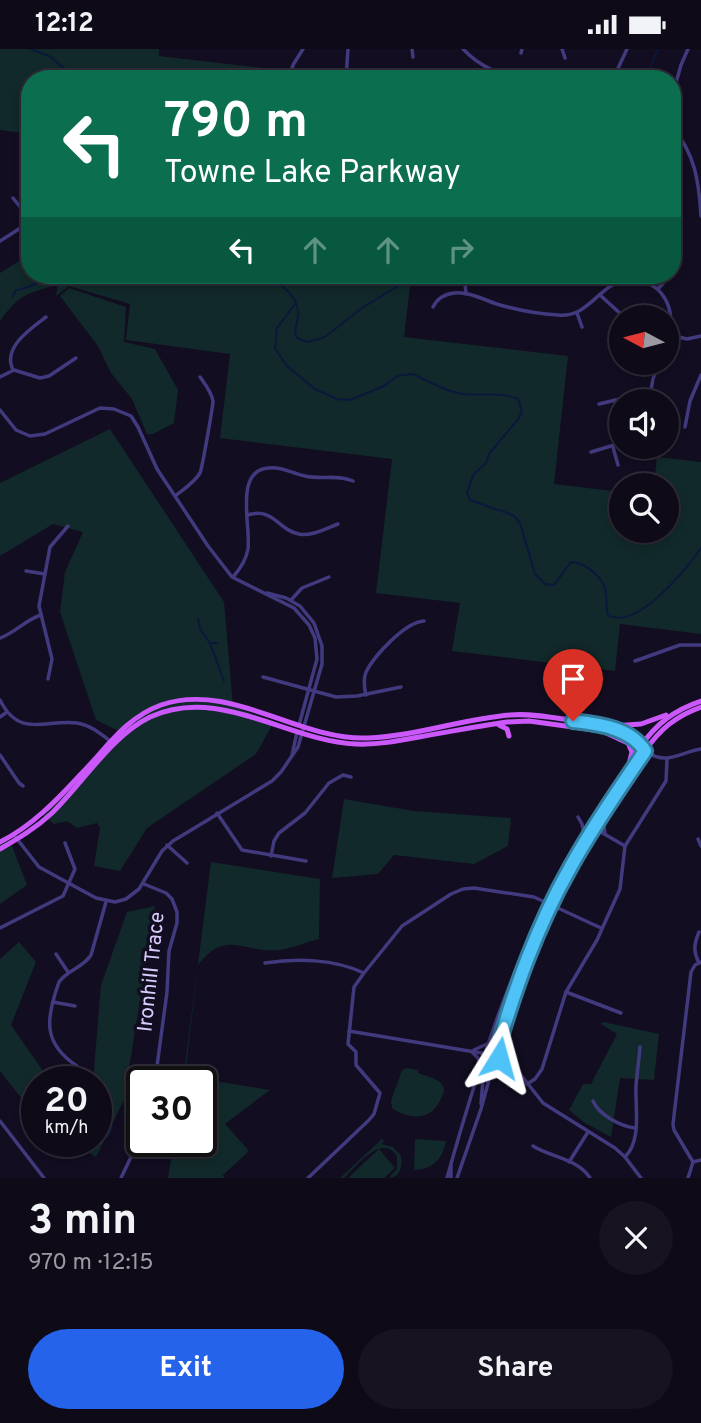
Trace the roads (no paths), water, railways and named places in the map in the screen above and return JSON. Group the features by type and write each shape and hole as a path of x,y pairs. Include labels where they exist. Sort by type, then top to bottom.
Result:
{"main road":[{"path":"0,842 28,834 52,813 113,743 138,724 175,708 199,706 225,710 336,735 365,738 512,715 605,725 641,724 701,701"},
{"path":"641,749 671,721 701,707"},
{"path":"641,749 657,725 679,710"},
{"path":"301,728 336,742 364,744 492,724 529,721 608,733 641,749"},
{"path":"492,724 505,727 509,736"},
{"path":"605,725 624,734 641,749"},
{"path":"627,743 632,752 629,764"},
{"path":"0,849 15,837"}],"street":[{"path":"292,70 303,49"},
{"path":"347,70 348,49"},
{"path":"412,49 413,57"},
{"path":"463,49 491,70"},
{"path":"562,49 565,58"},
{"path":"617,70 627,49"},
{"path":"680,70 688,49"},
{"path":"681,140 695,167 701,216"},
{"path":"13,198 21,209"},
{"path":"0,241 21,227"},
{"path":"464,284 466,294"},
{"path":"433,307 438,300 449,294 466,294 499,305 559,316 577,313 615,284"},
{"path":"647,284 658,289 669,305"},
{"path":"658,289 662,284"},
{"path":"600,295 611,305"},
{"path":"577,313 582,327"},
{"path":"13,370 10,358 20,338 46,317"},
{"path":"679,337 700,339"},
{"path":"0,377 13,370 40,378 50,376 76,358"},
{"path":"685,427 690,401 701,375"},
{"path":"175,496 191,484 201,471 213,411 213,398 200,377"},
{"path":"598,404 609,402"},
{"path":"0,410 20,433 37,436 100,408 114,408 124,412 135,421 150,456 175,496 208,546 233,577 290,603 304,618 315,638 317,665 298,747 281,772 272,781 167,845 144,884 126,899 106,902 39,867 15,837"},
{"path":"591,452 609,448"},
{"path":"616,459 618,465"},
{"path":"233,577 242,567 247,555 248,485 255,474 263,469 276,468 305,476 336,476 353,481"},
{"path":"247,515 272,516 286,528 302,535 338,524"},
{"path":"48,679 52,659 39,606 50,547 68,526"},
{"path":"26,571 45,574"},
{"path":"290,603 302,588 329,577"},
{"path":"0,638 9,635 33,617 41,615"},
{"path":"366,695 365,674 402,632 412,624 424,621"},
{"path":"635,661 686,644 701,645"},
{"path":"262,677 336,697 366,695 401,687"},
{"path":"0,700 7,712 24,723 36,726 67,723 86,726 113,743"},
{"path":"0,717 7,712"},
{"path":"641,749 654,757 667,759 701,749"},
{"path":"457,1178 491,1071 490,1042 516,969 546,902 583,834 641,749"},
{"path":"481,1109 483,1079 517,981 557,892 641,749"},
{"path":"0,755 23,786"},
{"path":"527,1084 535,1079 542,1069 566,992 602,928 620,889 625,846 666,781 667,759"},
{"path":"271,856 279,832 305,813 329,783 343,775 351,777"},
{"path":"216,813 242,850 306,862"},
{"path":"603,815 606,835"},
{"path":"578,817 583,834"},
{"path":"594,828 625,846"},
{"path":"698,839 701,846"},
{"path":"0,927 63,896 75,869 65,843"},
{"path":"167,845 187,863"},
{"name":"Ironhill Trace","path":"144,884 166,893 172,899 177,912 177,923 169,951 167,992 157,1066"},
{"path":"308,1178 374,1114 380,1093 356,1065 358,1057 348,1044 354,987 402,926 463,889 534,897 602,928"},
{"path":"557,892 558,903 563,910"},
{"path":"77,1066 60,1053 50,1035 49,1019 59,982 91,955 106,902"},
{"path":"548,913 563,910"},
{"path":"688,1178 693,1162 673,1124 691,972 700,963 694,953 694,943 699,932"},
{"path":"56,954 68,972"},
{"path":"265,963 291,959 348,966 364,973"},
{"path":"566,992 621,1013"},
{"path":"53,1002 75,1006"},
{"path":"449,1178 451,1163 481,1067 491,1055 503,1006"},
{"path":"349,1031 491,1055 505,1062 517,1070 543,1103 625,1157 641,1178"},
{"path":"470,1051 490,1042"},
{"path":"625,1157 631,1152 635,1128 640,1047"},
{"path":"470,1051 478,1058 481,1067"},
{"path":"491,1071 499,1063 505,1062"},
{"path":"593,1101 596,1108 620,1124 635,1128"},
{"path":"0,1121 44,1178"},
{"path":"569,1162 588,1132"},
{"path":"533,1146 569,1162 586,1172 590,1178"},
{"path":"121,1178 131,1157"},
{"path":"693,1162 701,1160"}],"waterway":[{"path":"31,49 51,57 66,70"},
{"path":"649,70 658,49"},
{"path":"13,297 15,291 36,284"},
{"path":"278,284 293,297 296,304 297,338 308,342 325,337 362,308 401,284"},
{"path":"296,303 277,328 275,348 286,365 315,389 337,399 350,400 384,386 397,376 412,374 458,393 505,395 518,399 522,411 519,418 489,454 486,463 473,475 467,493 470,500 514,516 520,523 535,574 545,584 554,585 571,562 586,566 604,585 608,615 619,618 632,615 646,607 673,582 701,548"},
{"path":"198,619 200,629 210,643 217,643"},
{"path":"210,643 224,681"}]}
